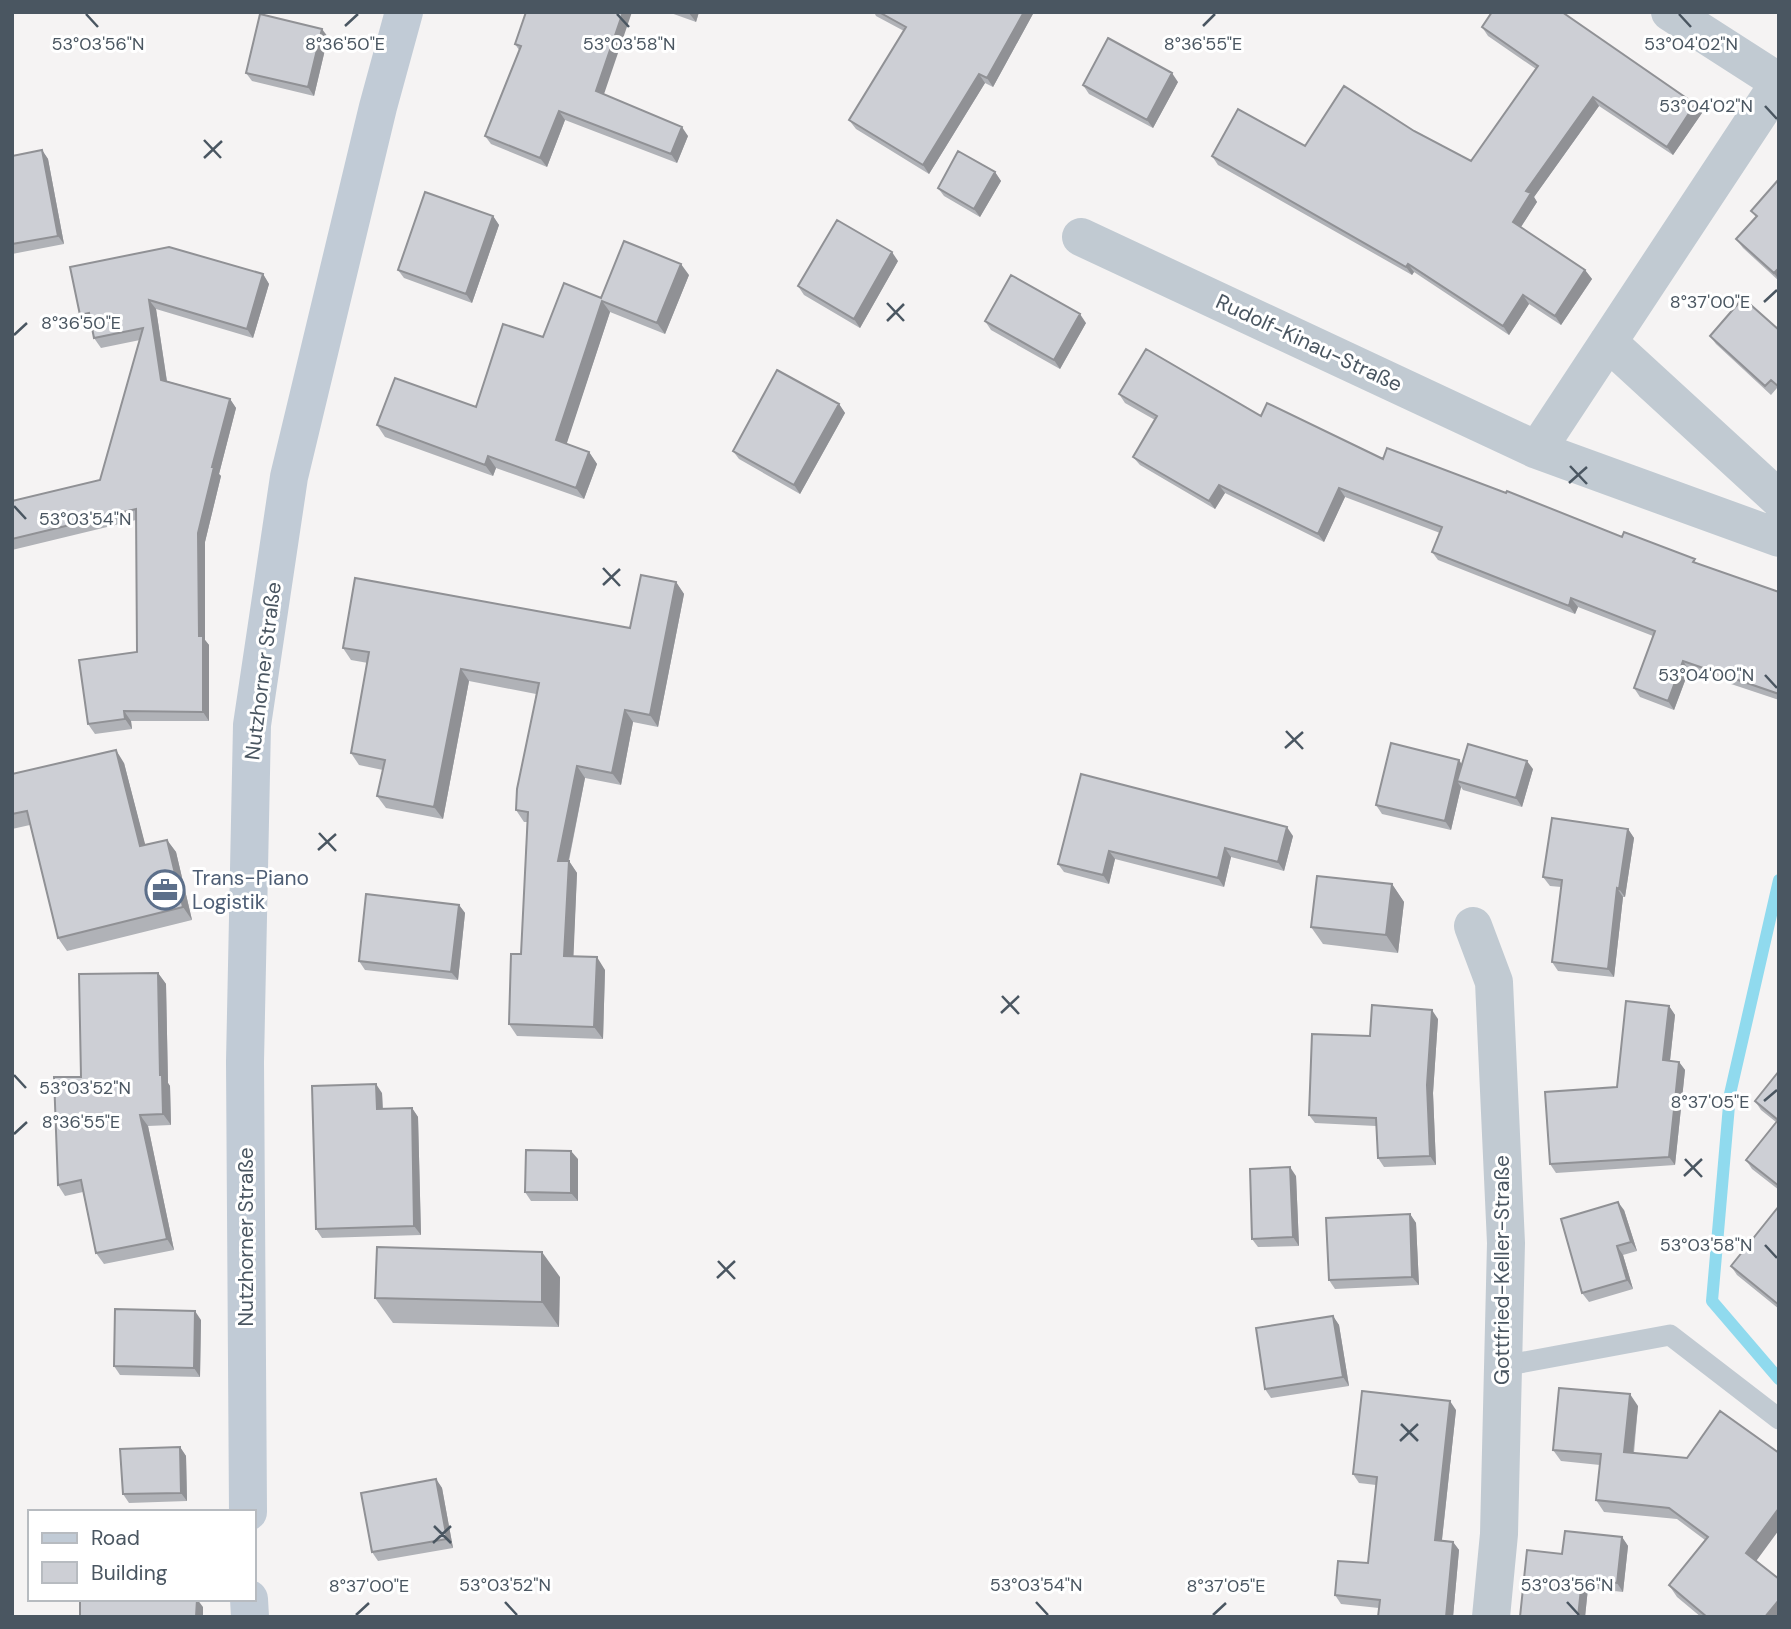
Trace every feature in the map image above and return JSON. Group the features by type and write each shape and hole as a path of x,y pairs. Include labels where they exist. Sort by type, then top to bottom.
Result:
{"main road":[{"name":"Nutzhorner Straße","path":"248,1510 245,1062 252,725 289,477 378,107 404,12"}],"street":[{"path":"1536,450 1779,83 1670,12"},
{"name":"Rudolf-Kinau-Straße","path":"1081,237 1536,450 1779,538"},
{"path":"1608,342 1779,499"},
{"name":"Gottfried-Keller-Straße","path":"1473,926 1494,982 1506,1243 1499,1534 1491,1617"}],"lane":[{"path":"1503,1366 1670,1335 1779,1419"}],"building":[{"path":"526,12 623,12 596,91 682,127 671,154 559,111 540,158 485,136 521,46 515,44"},
{"path":"879,12 1024,12 987,78 979,74 923,165 849,120 906,27"},
{"path":"1492,12 1562,12 1695,104 1667,147 1593,97 1526,191 1531,193 1513,222 1585,270 1555,316 1523,295 1503,326 1408,264 1406,267 1212,156 1238,109 1305,146 1344,86 1414,131 1471,161 1538,66 1482,27"},
{"path":"260,14 322,29 308,87 246,73"},
{"path":"1108,38 1172,73 1147,120 1083,85"},
{"path":"42,150 58,236 12,244 12,156"},
{"path":"958,151 995,172 974,209 938,188"},
{"path":"1779,179 1779,268 1774,273 1736,239 1757,216 1751,211"},
{"path":"425,192 493,216 466,294 398,270"},
{"path":"837,220 892,252 854,319 798,286"},
{"path":"624,241 681,264 657,323 602,301 556,440 589,452 576,488 488,456 485,465 377,425 395,378 476,407 503,324 543,337 564,283 601,298"},
{"path":"169,247 263,274 247,329 149,300 161,380 230,399 198,533 199,636 203,636 203,712 124,711 125,719 88,724 79,660 137,652 136,509 12,539 12,501 100,480 143,328 94,338 89,313 80,315 70,267"},
{"path":"1011,275 1080,314 1054,360 985,321"},
{"path":"1743,298 1779,330 1779,387 1771,380 1765,386 1710,336"},
{"path":"1146,349 1261,416 1267,403 1383,459 1387,448 1506,493 1507,491 1622,537 1624,532 1695,559 1693,562 1779,592 1779,694 1683,661 1668,701 1634,688 1655,631 1571,598 1569,606 1432,552 1442,527 1339,488 1318,534 1219,485 1209,501 1133,457 1157,416 1119,394"},
{"path":"777,370 839,404 794,485 733,451"},
{"path":"641,575 676,582 650,715 625,710 612,773 577,766 558,861 569,861 564,956 597,957 594,1027 509,1024 511,954 521,954 528,812 516,810 517,789 539,683 461,669 434,807 377,796 385,760 351,753 369,652 343,648 355,578 630,628"},
{"path":"1391,743 1459,760 1445,821 1376,805"},
{"path":"1468,744 1527,761 1516,798 1457,781"},
{"path":"116,750 140,846 167,840 183,907 58,938 27,811 12,814 12,774"},
{"path":"1081,774 1287,827 1278,862 1225,848 1218,878 1109,851 1103,875 1058,864"},
{"path":"1552,818 1628,829 1619,889 1617,888 1608,969 1552,962 1562,880 1543,877"},
{"path":"1317,876 1392,884 1386,935 1311,927"},
{"path":"366,894 459,905 451,972 359,961"},
{"path":"158,973 163,1114 140,1115 167,1239 96,1253 81,1180 58,1185 54,1077 81,1077 79,974"},
{"path":"1626,1001 1669,1006 1663,1060 1679,1062 1669,1157 1550,1164 1545,1092 1617,1087"},
{"path":"1372,1005 1432,1010 1427,1085 1430,1156 1378,1158 1376,1118 1309,1115 1312,1034 1370,1036"},
{"path":"1779,1071 1779,1186 1746,1160 1778,1120 1755,1101"},
{"path":"376,1084 377,1109 412,1108 414,1226 316,1229 312,1086"},
{"path":"526,1150 571,1151 571,1193 525,1192"},
{"path":"1290,1167 1293,1237 1252,1239 1250,1169"},
{"path":"1618,1202 1631,1242 1617,1246 1627,1280 1582,1293 1561,1219"},
{"path":"1779,1206 1779,1305 1731,1266"},
{"path":"1410,1214 1412,1277 1329,1280 1326,1218"},
{"path":"377,1247 542,1252 542,1302 375,1298"},
{"path":"115,1309 195,1311 194,1368 114,1366"},
{"path":"1333,1316 1343,1377 1265,1389 1256,1328"},
{"path":"1559,1388 1630,1394 1624,1452 1687,1458 1720,1411 1779,1453 1779,1508 1746,1553 1779,1579 1779,1600 1765,1617 1707,1617 1669,1585 1708,1537 1669,1508 1596,1500 1601,1454 1553,1450"},
{"path":"1362,1391 1450,1401 1435,1540 1453,1542 1446,1617 1378,1617 1380,1600 1335,1595 1338,1561 1368,1563 1377,1477 1353,1474"},
{"path":"180,1447 181,1493 123,1494 120,1449"},
{"path":"436,1479 447,1539 372,1552 361,1493"},
{"path":"1565,1531 1622,1537 1617,1583 1582,1579 1578,1617 1520,1617 1527,1550 1562,1554"},
{"path":"80,1601 197,1601 196,1617 80,1617"}],"waterway":[{"path":"1779,880 1730,1094 1712,1301 1779,1379"}],"place":[{"name":"Trans-Piano Logistik","path":"165,890"}]}
